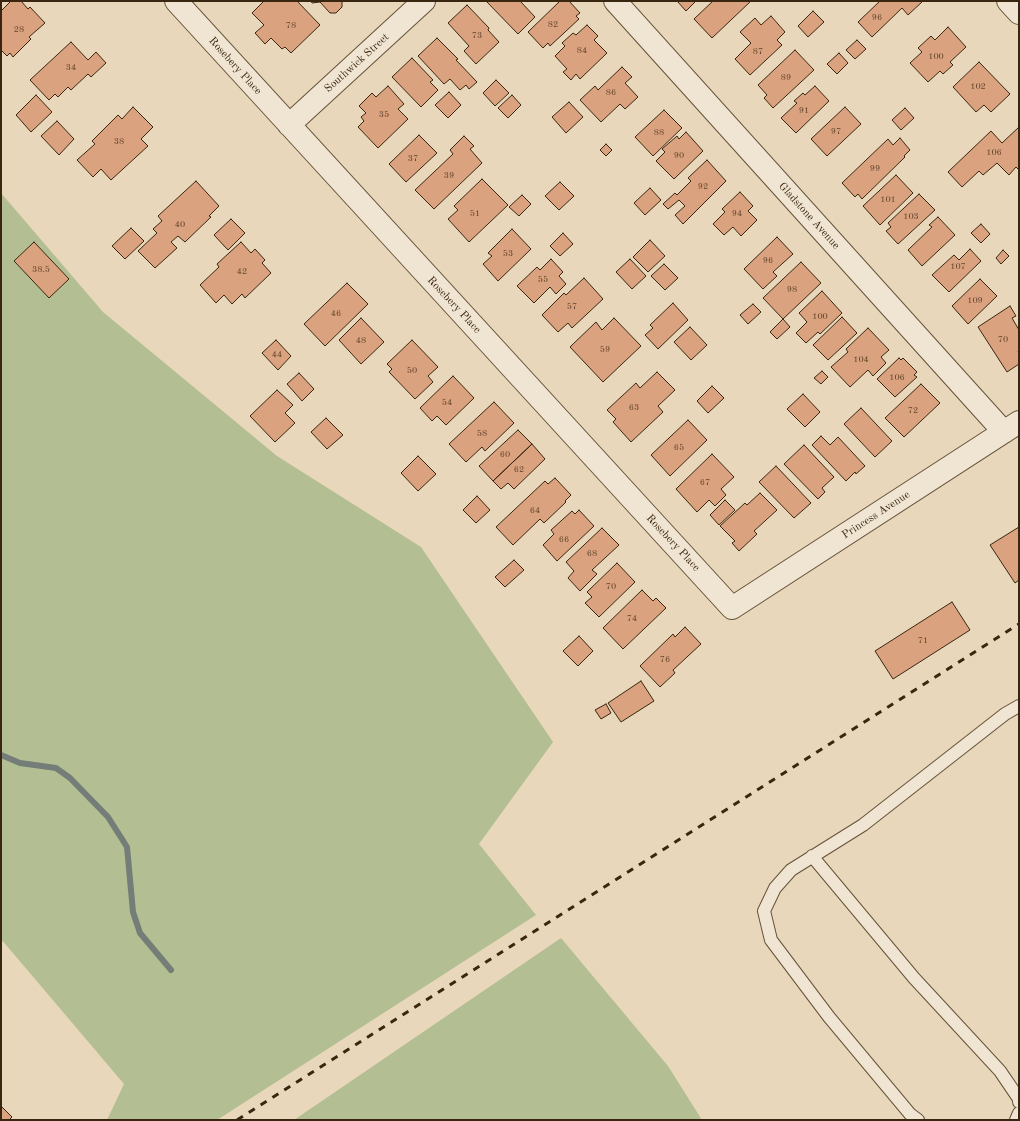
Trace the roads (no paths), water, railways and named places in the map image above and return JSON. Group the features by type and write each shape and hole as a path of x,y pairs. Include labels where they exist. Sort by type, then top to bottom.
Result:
{"street":[{"name":"Rosebery Place","path":"176,1 732,608"},
{"name":"Southwick Street","path":"289,125 424,1"},
{"name":"Gladstone Avenue","path":"615,1 1011,427"},
{"path":"1008,1 1019,13"},
{"name":"Princess Avenue","path":"732,608 1011,427"}],"lane":[{"path":"918,1120 910,1114 829,1016 771,940 764,911 775,888 791,870 863,825 1005,714 1019,706"},
{"path":"812,856 914,978 1000,1071 1019,1099 1019,1102"},
{"path":"1016,1120 1019,1113"}],"waterway":[{"path":"1,755 20,763 56,768 70,778 108,817 127,847 133,912 140,933 171,970"}],"railway":[{"path":"237,1120 1019,624"}]}
